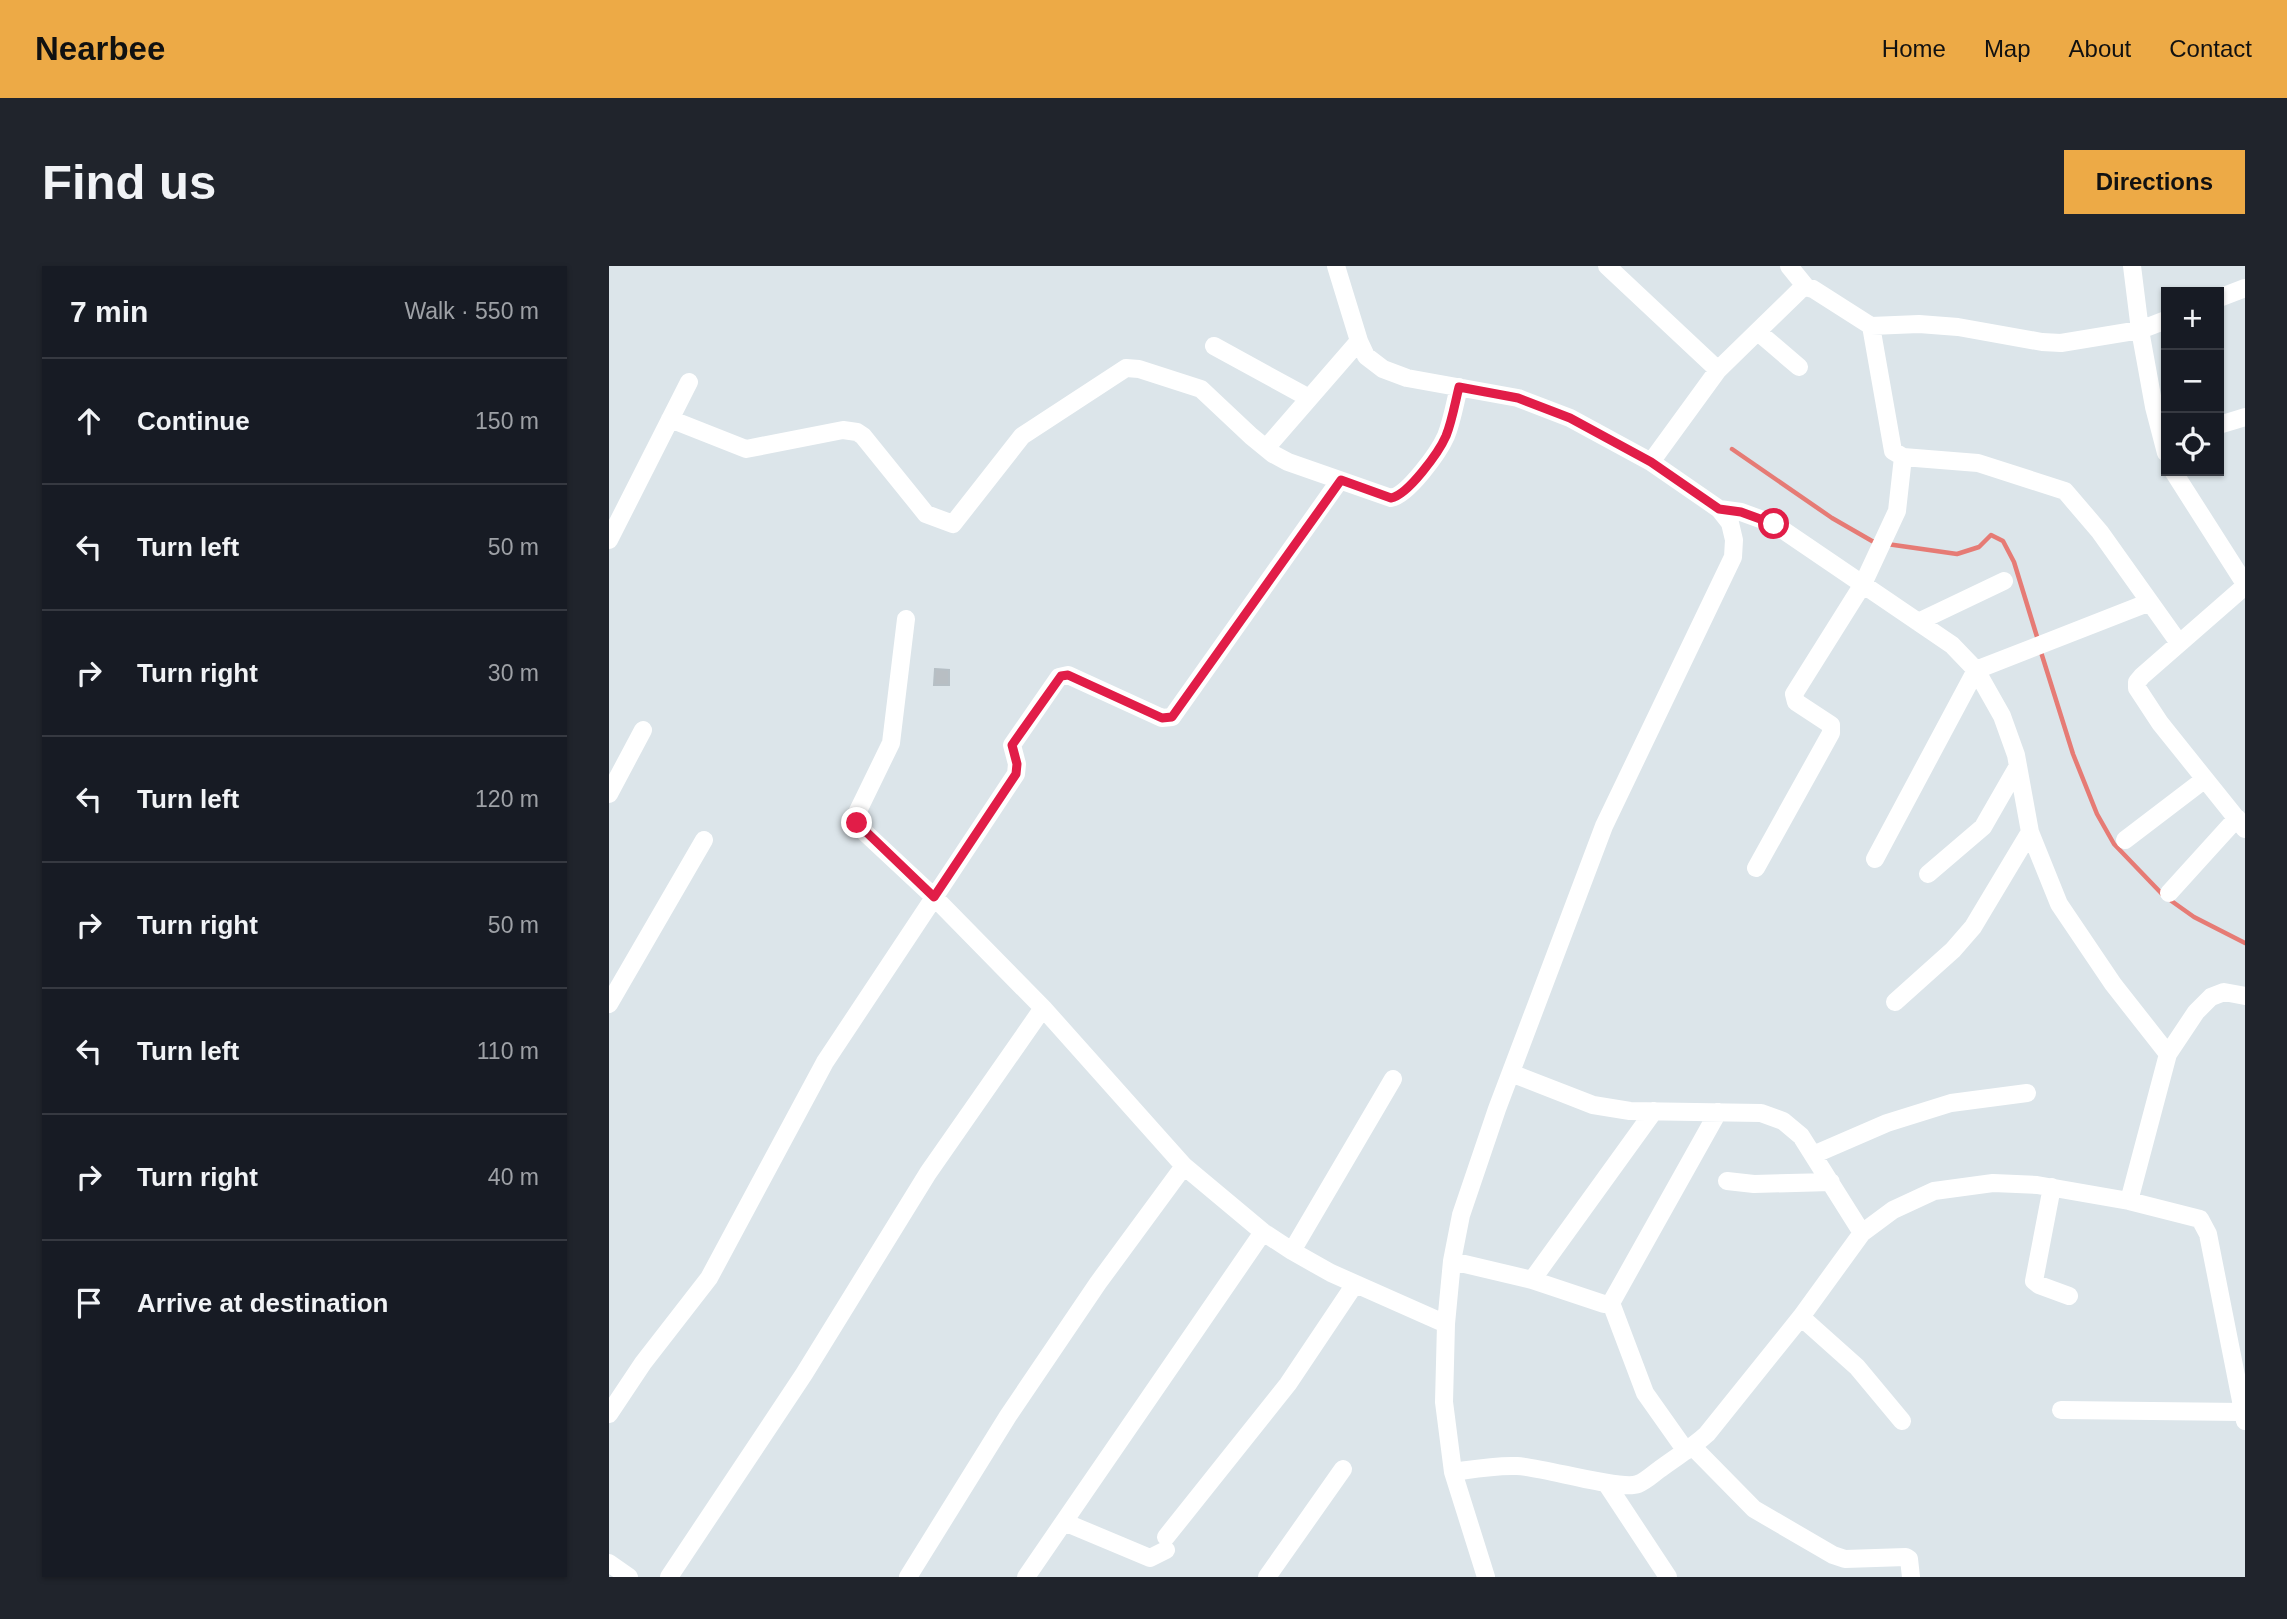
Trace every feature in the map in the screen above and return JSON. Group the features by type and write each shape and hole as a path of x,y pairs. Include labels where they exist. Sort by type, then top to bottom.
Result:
{"street":[{"path":"1336,266 1359,341 1366,356 1383,369 1407,378 1518,398 1570,418 1651,462 1719,509 1730,523 1734,540 1733,557 1604,826 1461,1215 1452,1261 1445,1324 1444,1402 1453,1472 1486,1577"},
{"path":"1607,266 1718,370"},
{"path":"1789,266 1807,287 1871,326 1919,324 1958,327 2061,343 2140,330 2161,322"},
{"path":"2132,266 2140,330 2161,427"},
{"path":"1651,462 1718,370 1800,290 1807,287"},
{"path":"2224,296 2245,288"},
{"path":"1871,326 1893,451 1903,457 1977,463 2060,488 2100,532 2179,643"},
{"path":"1758,332 1798,367"},
{"path":"1266,448 1359,341"},
{"path":"1215,346 1309,398"},
{"path":"670,419 747,449 843,430 857,432 926,514 953,524 1022,436 1126,368 1139,369 1201,389 1266,448 1288,462 1391,498 1403,493 1441,447 1459,387"},
{"path":"609,540 689,382"},
{"path":"2224,423 2245,416"},
{"path":"1756,868 1831,733 1829,723 1796,702 1796,690 1863,584 1897,511 1903,457"},
{"path":"2169,893 2241,824 2160,723 2137,688 2137,682 2142,676 2245,585 2176,476"},
{"path":"609,1414 643,1363 709,1278 825,1062 1016,774 1017,764 1012,745 1059,677 1068,675 1162,718 1172,717 1341,480"},
{"path":"1719,509 1741,512 1774,524 1952,645 1976,670 2002,716 2018,766 2030,832 2059,904 2113,984 2168,1054"},
{"path":"1918,622 2004,581"},
{"path":"1875,859 1976,670 2150,602"},
{"path":"906,619 891,743 856,819 859,827 934,897 1043,1008 1184,1166 1263,1232 1292,1251 1355,1284 1445,1324"},
{"path":"609,794 643,730"},
{"path":"1928,874 1983,827 2018,766"},
{"path":"2125,840 2205,779"},
{"path":"1895,1002 1953,950 1973,926 2030,832"},
{"path":"609,1004 704,840"},
{"path":"2129,1201 2168,1054 2196,1012 2211,997 2224,992 2245,996"},
{"path":"669,1577 804,1374 928,1173 1043,1008"},
{"path":"1511,1073 1593,1105 1630,1111 1761,1112 1783,1121 1801,1136 1863,1233"},
{"path":"1292,1251 1393,1079"},
{"path":"1813,1155 1887,1124 1951,1103 2027,1093"},
{"path":"1532,1280 1654,1111"},
{"path":"1718,1112 1611,1303 1645,1393 1689,1449 1743,1500 1766,1517 1839,1558 1906,1557 1909,1559 1911,1577"},
{"path":"908,1577 1008,1416 1098,1283 1184,1166"},
{"path":"1727,1181 1753,1184 1831,1182"},
{"path":"1453,1472 1489,1466 1517,1466 1544,1469 1606,1483 1640,1484 1707,1434 1801,1317 1863,1233 1893,1210 1934,1191 1993,1183 2052,1187 2196,1217 2203,1223 2208,1234 2244,1416 2061,1410"},
{"path":"2052,1187 2033,1281 2069,1296"},
{"path":"1026,1577 1263,1232"},
{"path":"1452,1261 1532,1280 1604,1304 1611,1303"},
{"path":"1064,1522 1150,1558 1166,1544 1288,1384 1355,1284"},
{"path":"1801,1317 1857,1367 1902,1422"},
{"path":"1267,1577 1343,1469"},
{"path":"1606,1483 1668,1577"},
{"path":"609,1563 629,1577"}],"building":[{"path":"935,669 949,670 949,685 934,685"}],"waterway":[{"path":"1732,449 1832,518 1878,542"},
{"path":"1887,544 1957,554 1979,547 1991,535 2003,541 2014,562 2038,640"},
{"path":"2040,649 2073,754 2097,814 2114,844 2163,895 2194,917 2245,943"}],"route":[{"path":"857,823 934,897 1016,774 1017,764 1012,745 1061,676 1068,675 1162,718 1172,717 1341,480 1391,498 1403,493 1441,447 1459,387 1518,398 1570,418 1651,462 1719,509 1741,512 1774,524"}]}
